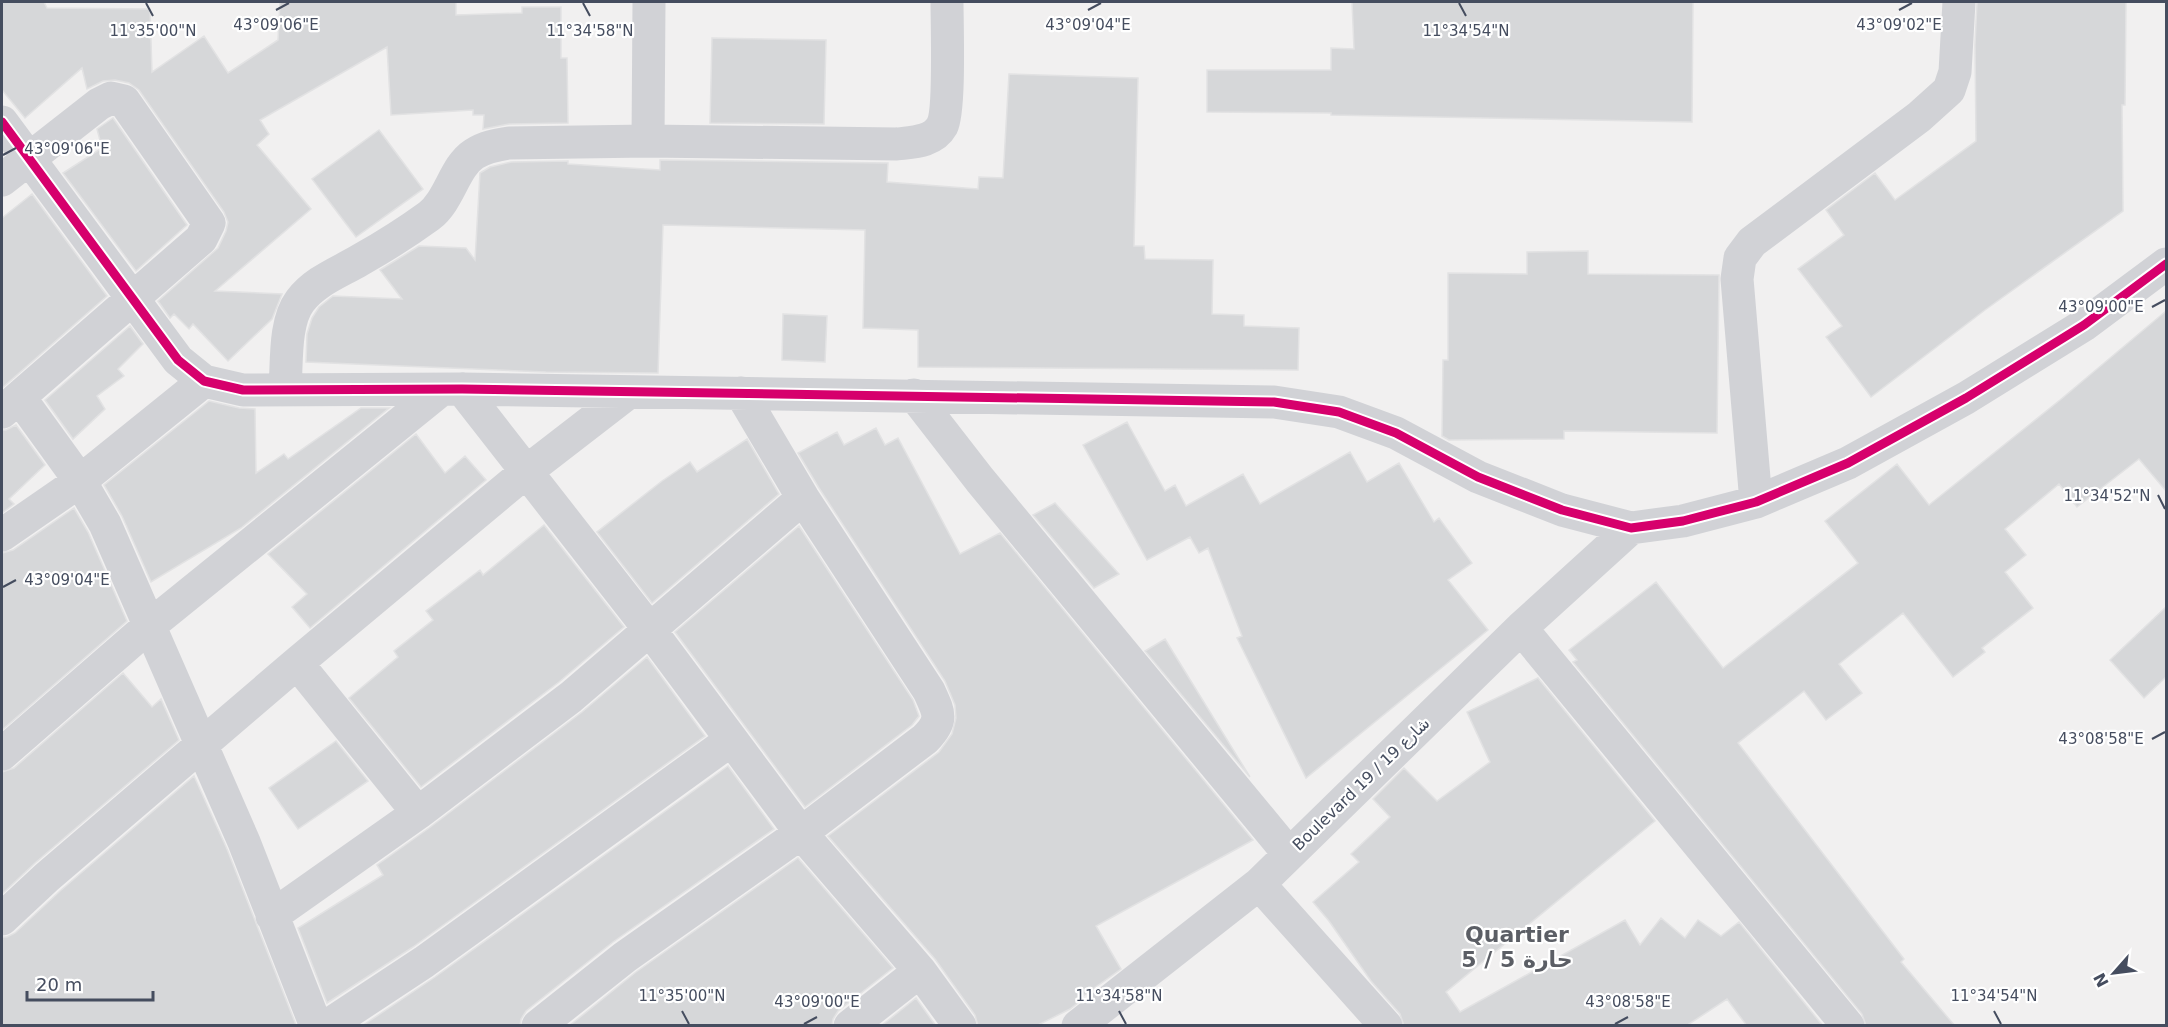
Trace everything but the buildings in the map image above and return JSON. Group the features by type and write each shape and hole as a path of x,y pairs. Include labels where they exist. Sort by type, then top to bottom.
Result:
{"street":[{"path":"648,141 649,2"},
{"path":"285,389 288,329 298,303 315,285 361,260 431,214 446,197 459,172 472,155 491,146 508,142 897,144 927,140 942,126 946,100 947,2"},
{"path":"1756,502 1737,279 1740,258 1752,242 1919,117 1949,90 1955,72 1959,2"},
{"path":"2,180 99,104 111,98 124,101 208,223 201,239 11,405 81,481 105,524 148,627 244,842 316,1026"},
{"path":"2,122 132,301 178,360 204,381 243,390 914,395 1274,402 1340,412 1396,433 1478,477 1562,510 1631,528 1683,521 1756,502 1848,463 1966,398 2084,325 2166,264"},
{"path":"2,535 81,481 204,381"},
{"path":"451,390 527,471 650,630 801,833 920,971 960,1026"},
{"path":"2,754 148,627 451,390"},
{"path":"2,919 297,663 527,471 628,393"},
{"path":"538,1026 625,957 801,833 926,739 937,727 938,712 929,691 803,498 741,393"},
{"path":"914,395 987,489 1289,854"},
{"path":"272,916 418,813 571,697 803,498"},
{"name":"Boulevard 19 / شارع 19","path":"1082,1025 1259,884 1521,628 1631,528"},
{"path":"1521,628 1848,1026"},
{"path":"297,663 418,813"},
{"path":"327,1026 460,936 731,740"},
{"path":"1259,884 1386,1026"},
{"path":"850,1026 920,971"}],"cycle path":[{"path":"2,122 178,360 204,381 243,390 462,389 1274,402 1339,412 1396,433 1478,477 1562,510 1631,528 1683,521 1756,502 1848,463 1966,398 2084,325 2166,264"}],"district":[{"name":"Quartier 5 / حارة 5","path":"1517,946"}]}
